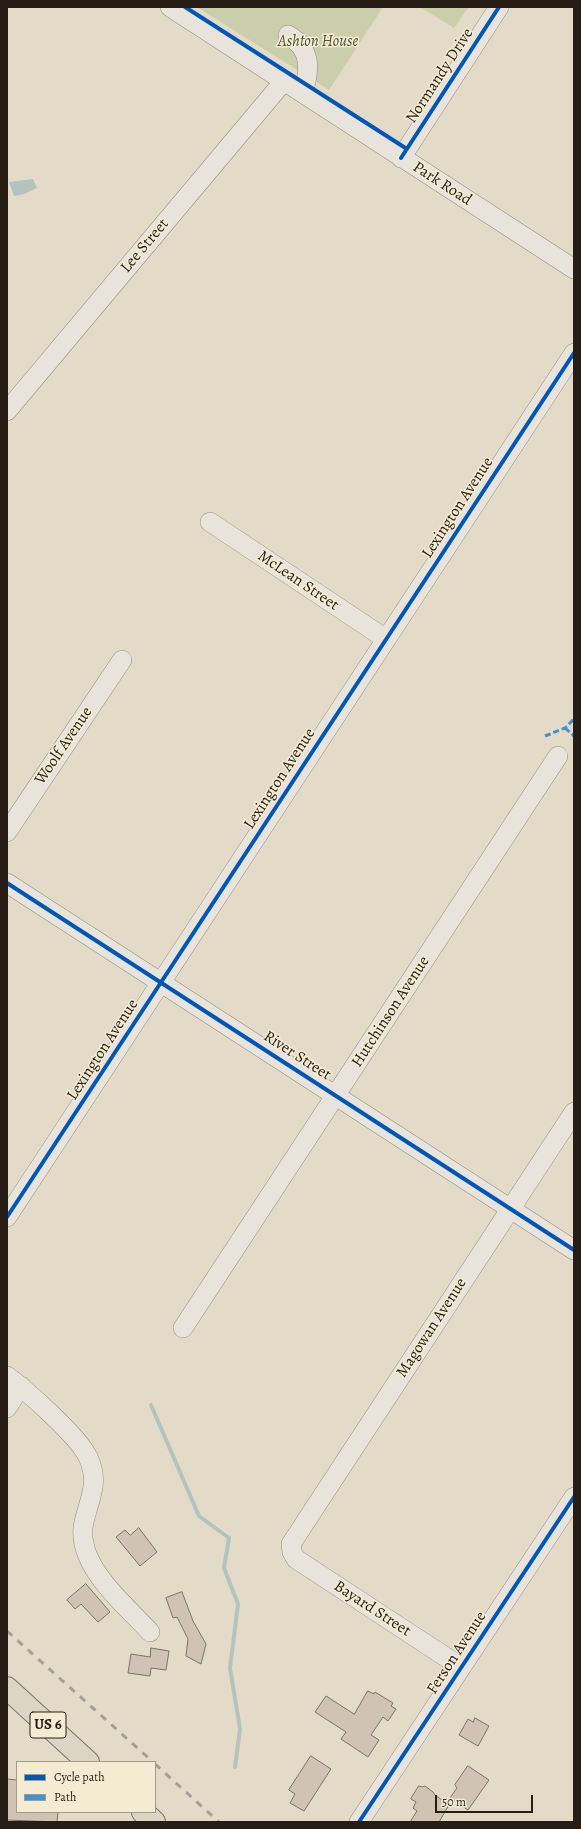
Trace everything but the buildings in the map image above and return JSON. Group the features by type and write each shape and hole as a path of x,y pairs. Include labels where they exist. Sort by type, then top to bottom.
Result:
{"main road":[{"name":"US 6","path":"7,1688 87,1761"},
{"path":"144,1813 154,1822"}],"street":[{"name":"Park Road","path":"170,7 574,269"},
{"name":"Normandy Drive","path":"401,158 499,7"},
{"path":"288,35 298,41 305,52 309,70 303,93"},
{"name":"Lee Street","path":"7,411 284,81"},
{"name":"Lexington Avenue","path":"7,1217 574,353"},
{"name":"McLean Street","path":"210,522 386,639"},
{"name":"Woolf Avenue","path":"7,832 122,660"},
{"name":"Hutchinson Avenue","path":"183,1328 558,756"},
{"name":"River Street","path":"7,883 574,1250"},
{"name":"Magowan Avenue","path":"291,1544 574,1112"},
{"path":"7,1408 14,1381 82,1446 92,1469 92,1494 83,1520 83,1536 87,1553 96,1573 150,1632"},
{"name":"Ferson Avenue","path":"359,1822 574,1497"},
{"name":"Bayard Street","path":"291,1544 292,1552 296,1559 461,1667"}],"green space":[{"name":"Ashton House","path":"197,7 383,7 329,90"},
{"path":"420,7 469,7 454,28"}],"shaded area":[{"path":"33,179 37,188 24,194 14,196 9,182"}],"waterway":[{"path":"151,1405 199,1516 229,1538 224,1568 238,1604 230,1668 240,1729 235,1767"}],"railway":[{"path":"7,1631 152,1761"},
{"path":"156,1765 219,1822"}],"marked path":[{"path":"545,736 565,728 574,719"},
{"path":"565,728 574,736"}],"cycle path":[{"path":"185,7 407,149"},
{"path":"401,158 499,7"},
{"path":"7,1217 574,353"},
{"path":"7,883 574,1250"},
{"path":"359,1822 574,1497"}]}
